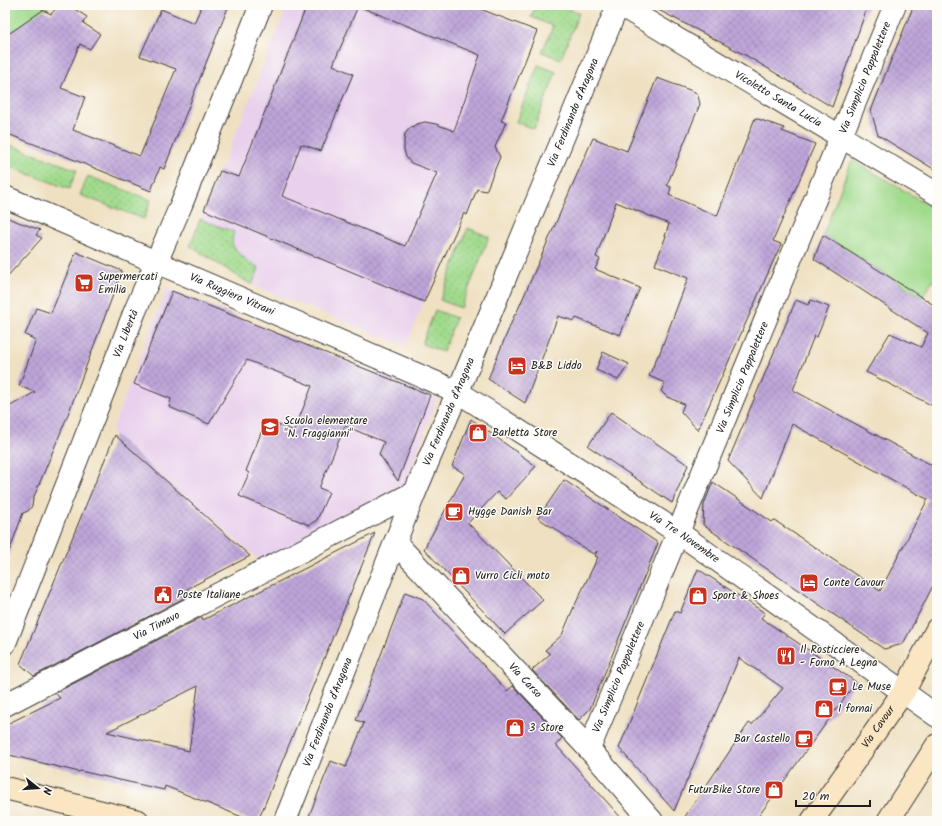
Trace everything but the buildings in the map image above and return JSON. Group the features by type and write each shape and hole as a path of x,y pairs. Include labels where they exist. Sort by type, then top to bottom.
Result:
{"street":[{"name":"Via Libertà","path":"5,643 135,311 181,205 261,5"},
{"name":"Vicoletto Santa Lucia","path":"619,5 937,194"},
{"name":"Via Ferdinando d'Aragona","path":"285,821 415,492 619,5"},
{"name":"Via Simplicio Pappalettere","path":"589,749 895,5"},
{"name":"Via Ruggiero Vitrani","path":"5,197 458,392"},
{"name":"Via Tre Novembre","path":"458,392 679,533 937,716"},
{"name":"Via Timavo","path":"5,705 415,492"},
{"name":"Via Carso","path":"395,542 589,749 652,821"},
{"name":"Via Cavour","path":"812,821 904,692 937,629"},
{"path":"888,821 937,745"},
{"path":"5,788 138,821"}],"shaded area":[{"path":"288,5 470,5 537,31 501,121 506,122 495,147 500,157 486,191 477,189 467,215 463,214 406,346 252,285 190,246"},
{"name":"Scuola elementare \"N. Fraggianni\"","path":"167,288 437,398 404,490 264,564 111,432"}],"green space":[{"path":"11,5 49,5 24,24 5,35 5,10"},
{"path":"536,5 557,5 579,13 561,59 542,52 553,26 531,17"},
{"path":"538,65 556,72 534,129 516,122"},
{"path":"10,145 77,170 69,189 5,165 5,160"},
{"path":"852,160 937,210 937,275 922,297 823,235"},
{"path":"88,176 151,200 144,219 80,195"},
{"path":"200,219 234,232 232,242 235,248 244,258 259,268 252,285 190,246"},
{"path":"468,228 489,237 461,308 440,300"},
{"path":"435,310 456,318 443,352 422,344"}],"place":[{"name":"Supermercati Emilia","path":"84,283"},
{"name":"B&B Liddo","path":"517,366"},
{"name":"Scuola elementare \"N. Fraggianni\"","path":"270,427"},
{"name":"Barletta Store","path":"478,433"},
{"name":"Hygge Danish Bar","path":"454,512"},
{"name":"Vurro Cicli moto","path":"461,576"},
{"name":"Conte Cavour","path":"809,583"},
{"name":"Poste Italiane","path":"163,595"},
{"name":"Sport & Shoes","path":"698,596"},
{"name":"Il Rosticciere - Forno A Legna","path":"786,656"},
{"name":"Le Muse","path":"838,687"},
{"name":"I fornai","path":"824,709"},
{"name":"3 Store","path":"515,728"},
{"name":"Bar Castello","path":"804,739"},
{"name":"FuturBike Store","path":"774,790"}]}
